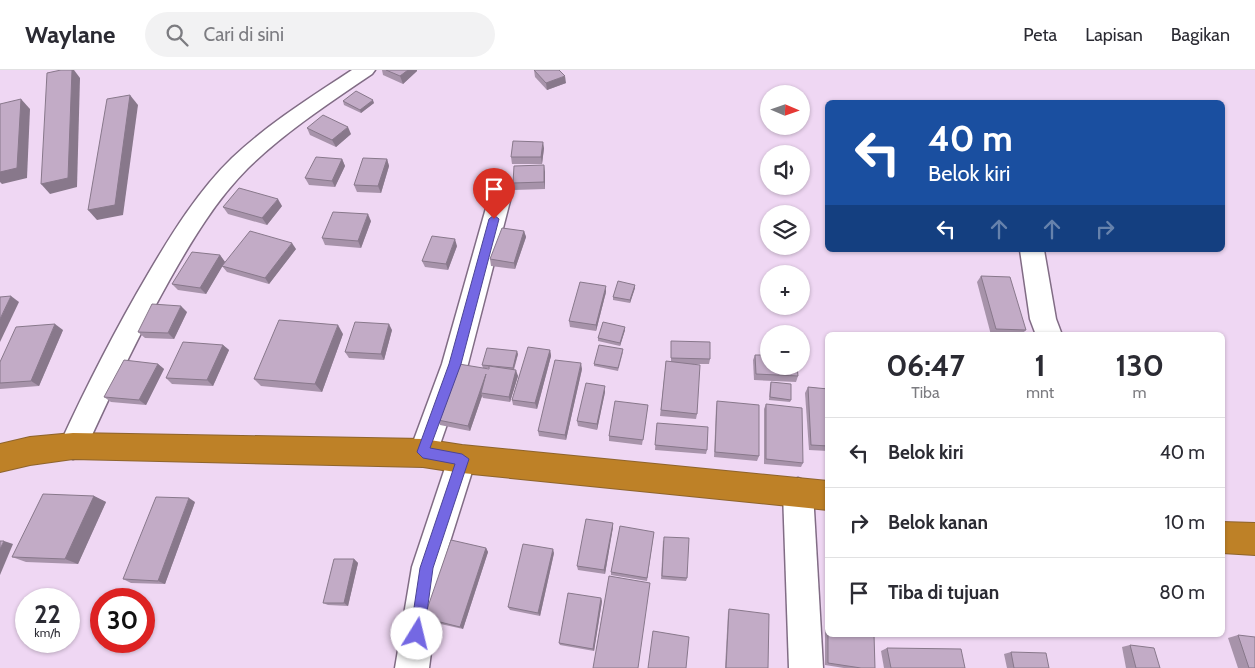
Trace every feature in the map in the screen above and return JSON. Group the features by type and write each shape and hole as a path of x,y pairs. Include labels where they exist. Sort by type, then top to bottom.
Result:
{"highway":[{"path":"0,458 30,451 73,446 423,452 462,459 825,496"},
{"path":"1225,538 1255,539"}],"street":[{"path":"73,446 137,314 194,216 240,164 260,146 302,113 365,70"},
{"path":"423,452 455,364 499,201"},
{"path":"1032,252 1043,320 1048,332"},
{"path":"412,668 427,568 462,459"},
{"path":"798,492 806,668"}],"building":[{"path":"72,70 68,178 41,184 47,73"},
{"path":"386,70 408,70 400,76"},
{"path":"534,70 559,70 565,76 546,83"},
{"path":"356,91 373,100 360,110 343,101"},
{"path":"130,95 115,205 88,210 107,99"},
{"path":"21,99 17,168 0,172 0,104"},
{"path":"323,115 348,127 332,140 307,128"},
{"path":"513,141 543,142 541,157 511,157"},
{"path":"316,157 342,159 332,181 305,178"},
{"path":"363,158 387,159 378,186 354,185"},
{"path":"544,165 544,182 513,183 514,166"},
{"path":"239,188 278,199 262,218 223,207"},
{"path":"333,212 368,214 358,241 322,238"},
{"path":"502,228 524,231 514,263 490,259"},
{"path":"250,231 292,243 265,278 222,266"},
{"path":"432,236 455,239 446,264 422,261"},
{"path":"192,252 220,255 200,288 172,284"},
{"path":"981,276 1010,277 1026,330 996,329"},
{"path":"618,281 635,285 630,300 613,297"},
{"path":"580,282 606,286 596,325 569,321"},
{"path":"11,296 0,319 0,297"},
{"path":"152,304 181,306 168,333 138,332"},
{"path":"279,320 338,325 315,384 254,379"},
{"path":"355,322 389,324 381,354 345,352"},
{"path":"603,322 625,327 620,343 598,338"},
{"path":"55,324 31,381 0,383 0,362 16,327"},
{"path":"671,341 710,342 710,359 671,358"},
{"path":"183,342 223,345 207,380 166,378"},
{"path":"599,345 623,349 618,368 594,364"},
{"path":"528,347 550,350 535,403 512,400"},
{"path":"487,348 517,351 513,368 482,365"},
{"path":"755,355 760,355 760,374 756,374"},
{"path":"124,360 158,364 139,400 104,397"},
{"path":"555,360 581,363 565,435 538,431"},
{"path":"666,361 700,365 697,414 661,410"},
{"path":"459,364 489,369 489,366 516,370 509,397 481,393 486,374 468,426 438,420"},
{"path":"771,382 791,384 791,400 770,397"},
{"path":"586,383 605,386 597,424 577,421"},
{"path":"808,387 825,389 825,446 811,445"},
{"path":"615,401 648,405 643,440 609,436"},
{"path":"717,401 759,405 759,456 715,452"},
{"path":"766,404 802,408 803,463 766,459"},
{"path":"657,423 708,427 707,450 655,445"},
{"path":"43,494 94,496 65,559 12,557"},
{"path":"156,497 189,498 158,581 123,579"},
{"path":"586,519 613,523 604,570 577,566"},
{"path":"620,526 654,532 647,578 611,572"},
{"path":"664,537 689,538 687,578 662,576"},
{"path":"451,540 486,548 460,627 424,618"},
{"path":"0,541 4,541 0,549"},
{"path":"523,544 553,549 538,613 508,607"},
{"path":"334,559 354,559 344,603 323,603"},
{"path":"609,576 650,583 638,668 593,668"},
{"path":"568,593 601,598 593,649 559,643"},
{"path":"729,609 769,614 768,668 726,668"},
{"path":"653,631 689,637 686,668 648,668"},
{"path":"1238,635 1255,637 1255,668 1249,668"},
{"path":"828,637 874,637 875,668 828,663"},
{"path":"1130,645 1154,648 1160,668 1136,668"},
{"path":"887,648 961,649 965,668 891,668"},
{"path":"1011,652 1046,653 1049,668 1014,668"}],"route":[{"path":"417,634 427,568 462,459 423,452 455,364 494,219"}]}
